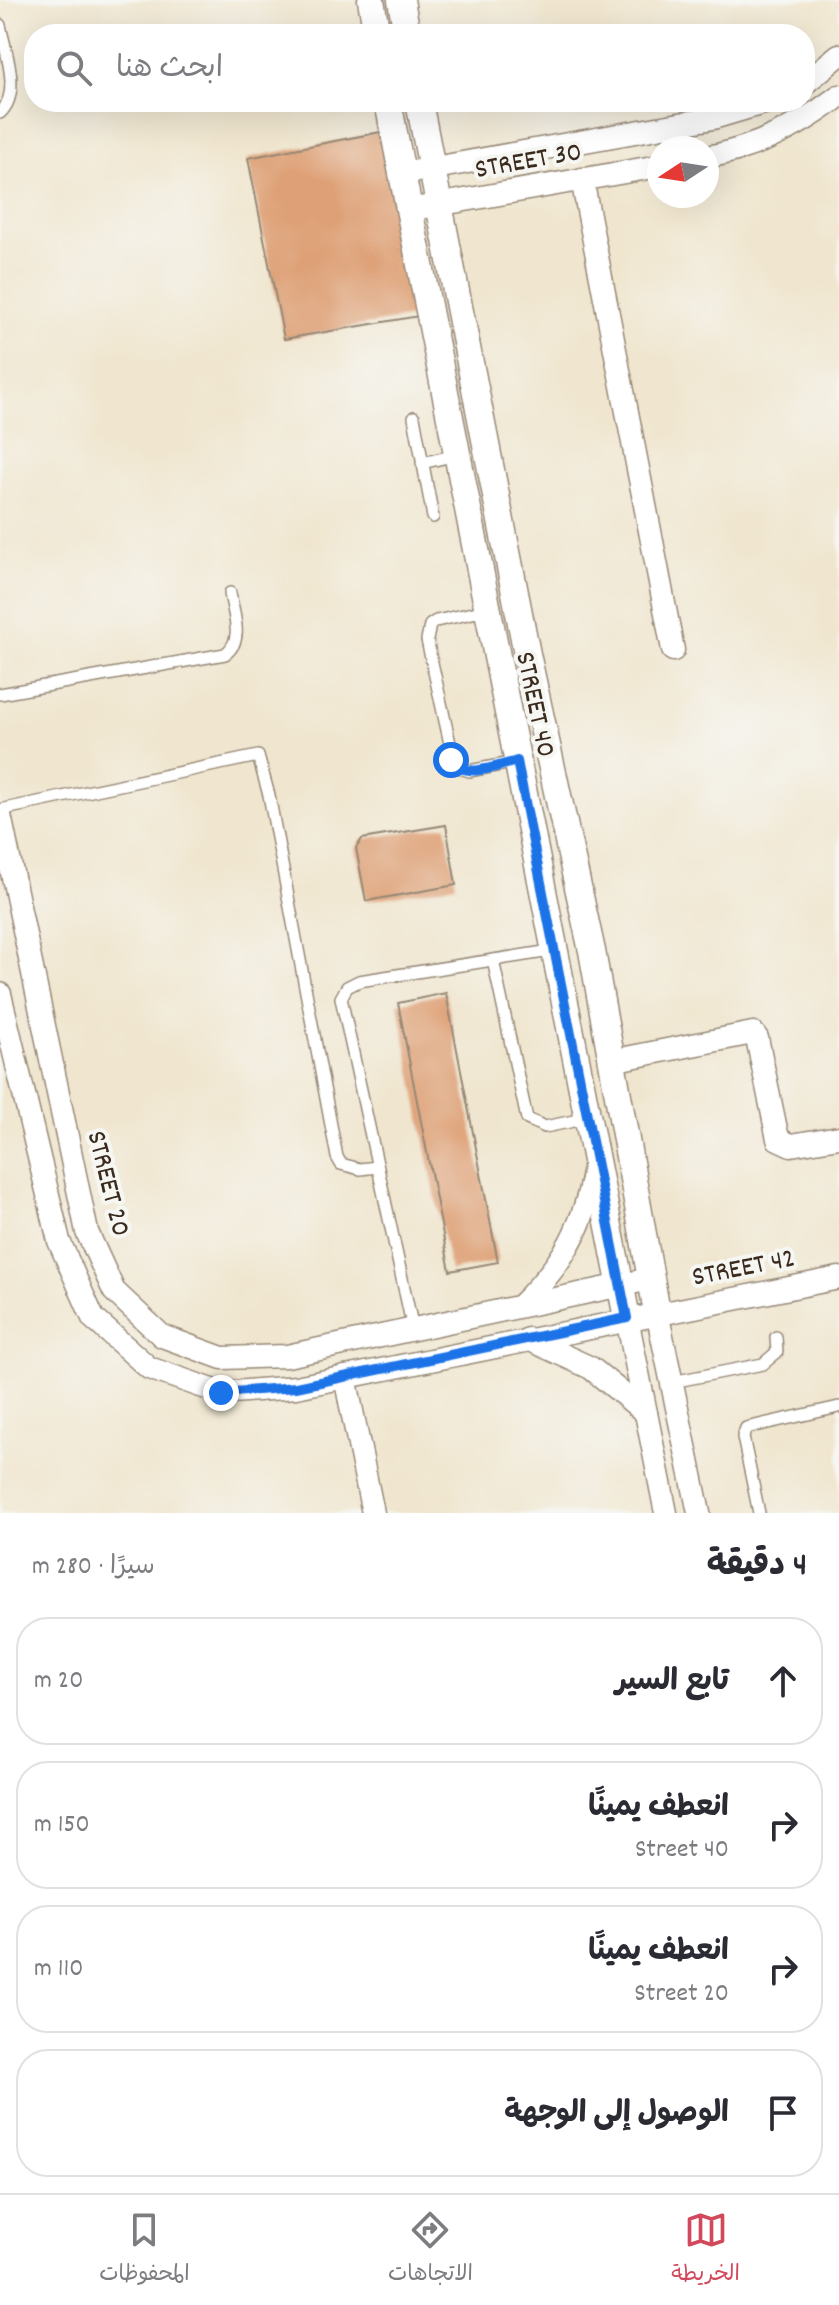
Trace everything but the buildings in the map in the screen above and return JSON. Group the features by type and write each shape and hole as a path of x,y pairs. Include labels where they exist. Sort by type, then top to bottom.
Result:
{"street":[{"path":"371,0 375,24"},
{"path":"401,0 405,24"},
{"path":"815,75 839,55"},
{"path":"719,154 767,141 811,118 839,96"},
{"name":"STREET 40","path":"390,112 627,1318"},
{"name":"STREET 40","path":"421,112 527,654 592,951 657,1312"},
{"name":"STREET 30","path":"401,174 733,112"},
{"path":"495,158 489,177 502,194"},
{"name":"STREET 30","path":"408,210 647,168"},
{"path":"582,179 673,650"},
{"name":"STREET 20","path":"0,812 87,1232 114,1291 162,1336 222,1358 287,1356 650,1279"},
{"path":"0,994 59,1241 93,1318 149,1368 221,1393 296,1387 657,1312 699,1513"},
{"path":"611,1061 753,1033 757,1038 778,1139 791,1145 839,1137"},
{"path":"520,1306 551,1276 574,1240 589,1200 595,1157"},
{"name":"STREET 42","path":"657,1312 839,1278"},
{"path":"627,1318 666,1513"},
{"path":"527,1339 591,1368 646,1413"},
{"path":"345,1377 373,1513"}],"lane":[{"path":"0,25 12,89 10,100 0,113"},
{"path":"414,417 433,517"},
{"path":"422,463 456,455"},
{"path":"0,694 225,654 234,648 237,638 230,593"},
{"path":"486,610 436,621 427,632 451,760 462,770 517,761"},
{"path":"0,812 258,756 269,795 337,1157 341,1164 350,1167 377,1167"},
{"path":"413,1329 341,998 347,987 359,981 557,950"},
{"path":"493,960 527,1119 545,1127 588,1118"},
{"path":"672,1382 763,1364 777,1352 776,1337"},
{"path":"759,1513 743,1437 746,1428 839,1407"}],"route":[{"path":"221,1393 296,1387 627,1318 557,950 517,761 469,771 455,766 451,760"}]}
